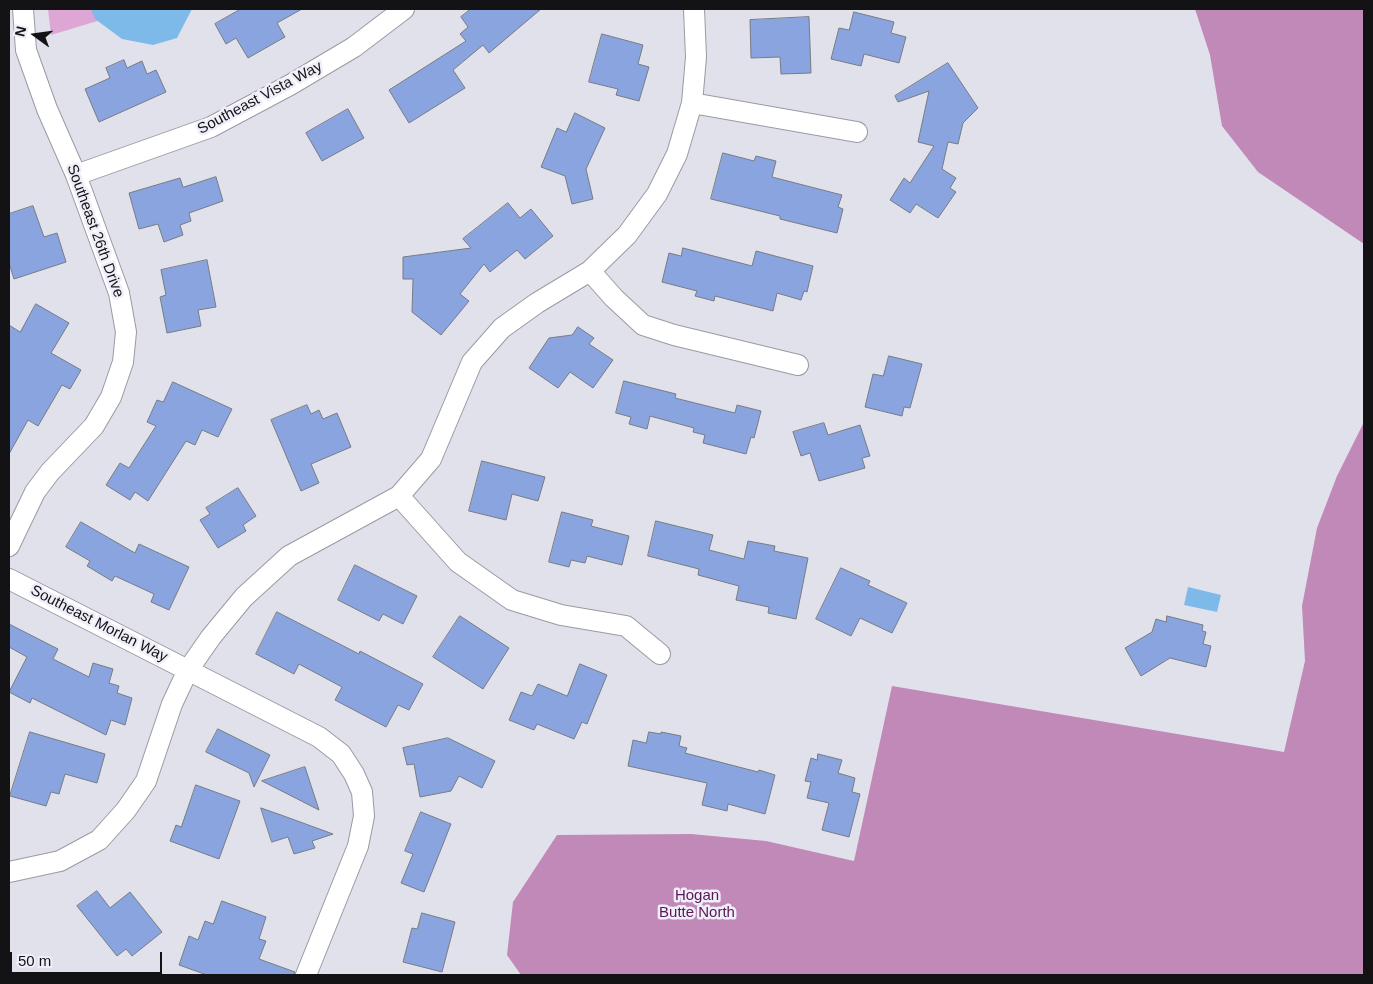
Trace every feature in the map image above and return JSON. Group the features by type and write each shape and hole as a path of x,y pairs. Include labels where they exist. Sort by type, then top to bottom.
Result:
{"street":[{"name":"Southeast 26th Drive","path":"9,546 35,492 50,472 94,426 111,397 123,362 126,332 119,293 76,175 26,50 23,9"},
{"name":"Southeast Vista Way","path":"76,175 211,128 290,85 354,47 404,9"},
{"path":"9,872 60,861 99,840 126,810 146,780 172,704 188,670 211,637 244,597 289,556 399,496 431,459 472,362 502,328 537,303 590,270 627,235 657,194 677,154 692,104 696,57 694,9"},
{"path":"692,104 857,132"},
{"path":"590,270 614,298 644,325 674,336 798,365"},
{"path":"399,496 458,562 512,600 561,615 626,626 660,654"},
{"name":"Southeast Morlan Way","path":"9,578 319,737 341,754 354,774 362,792 364,816 358,846 306,975"}],"shaded area":[{"path":"48,9 137,9 51,35"}],"green space":[{"path":"1195,9 1364,9 1364,244 1258,172 1222,126 1210,55"},
{"name":"Hogan Butte North","path":"1364,422 1364,975 521,975 507,955 513,902 557,835 691,834 766,841 854,861 892,686 1284,752 1305,661 1302,606 1317,528 1337,476"}],"water":[{"path":"91,9 192,9 177,38 153,45 122,39 95,19"},
{"path":"1188,587 1221,595 1217,612 1184,605"}],"building":[{"path":"241,9 302,9 277,23 285,37 248,58 236,38 226,44 215,24"},
{"path":"471,9 541,9 489,53 483,45 453,70 465,88 409,123 389,90 466,41 460,34 468,27 461,17"},
{"path":"854,12 894,22 891,33 906,37 899,63 864,54 861,66 831,59 839,28 849,30"},
{"path":"809,17 811,73 781,74 780,57 751,58 750,20"},
{"path":"602,34 643,45 638,64 649,67 639,101 616,95 618,89 589,82"},
{"path":"124,60 127,68 142,61 147,74 156,70 166,92 99,122 85,89 110,78 106,68"},
{"path":"948,63 978,108 963,123 958,144 948,142 942,169 956,178 950,188 956,192 938,218 916,204 910,213 890,200 904,178 910,183 934,146 918,142 929,91 898,102 895,96"},
{"path":"348,109 364,138 322,161 306,133"},
{"path":"575,113 605,128 586,169 593,199 572,204 565,176 541,167 557,128 566,132"},
{"path":"723,153 754,161 756,156 776,161 772,177 842,195 838,207 843,209 837,233 780,219 780,216 711,199"},
{"path":"216,177 223,201 189,213 191,221 180,225 183,235 164,242 158,224 139,229 129,193 180,178 183,187"},
{"path":"508,203 520,218 531,209 553,236 525,259 517,250 490,272 484,264 460,294 469,301 441,335 412,312 413,279 403,279 403,257 471,248 463,239"},
{"path":"33,206 44,237 57,233 66,262 14,279 9,263 9,214"},
{"path":"683,248 752,266 756,251 813,266 807,292 804,291 801,300 777,293 773,311 715,296 714,301 695,296 697,291 662,282 669,253 681,256"},
{"path":"207,260 216,307 198,310 201,326 167,333 160,297 166,295 161,270"},
{"path":"36,304 69,323 51,353 81,370 70,389 62,385 38,426 28,420 9,454 9,325 20,332"},
{"path":"578,327 594,338 589,344 613,360 593,388 570,372 558,388 529,368 549,338 572,335"},
{"path":"889,356 922,364 910,408 904,407 902,416 865,407 873,374 883,376"},
{"path":"624,381 676,394 675,398 735,413 737,405 761,411 754,438 751,437 746,454 703,443 705,435 693,432 694,428 650,416 647,429 629,424 631,417 616,413"},
{"path":"173,382 232,409 218,437 202,430 195,445 186,441 148,501 135,492 130,500 106,485 120,463 129,468 156,426 147,422 157,400 163,402"},
{"path":"307,405 311,414 319,410 323,419 337,413 351,447 311,464 319,483 301,491 271,420"},
{"path":"824,423 828,435 860,425 870,456 862,458 865,468 819,481 810,453 801,456 793,432"},
{"path":"482,461 545,477 538,501 512,494 506,520 469,511"},
{"path":"238,488 256,516 243,525 246,531 218,548 200,520 210,514 206,508"},
{"path":"562,512 593,520 591,526 629,536 622,565 587,556 585,563 571,560 569,567 549,562"},
{"path":"656,521 713,535 709,550 744,559 748,541 775,546 774,551 808,558 796,619 768,613 769,607 736,600 739,586 698,575 699,569 648,556"},
{"path":"81,522 135,553 139,544 189,567 169,610 151,602 154,594 115,576 112,581 87,566 90,561 66,547"},
{"path":"355,565 417,596 403,624 383,614 379,621 338,600"},
{"path":"841,568 870,581 868,585 907,603 892,633 860,618 851,636 816,619"},
{"path":"277,612 359,654 360,651 423,684 409,710 398,705 386,727 335,700 342,687 299,664 294,674 256,654"},
{"path":"460,616 509,648 483,689 433,657"},
{"path":"1167,616 1203,625 1202,631 1206,632 1203,644 1211,646 1206,667 1170,658 1141,676 1125,648 1152,632 1156,619 1166,622"},
{"path":"9,624 58,649 53,659 89,677 93,663 113,669 109,683 119,686 117,693 132,698 125,725 111,720 106,735 32,698 30,703 9,692 27,657 9,647"},
{"path":"580,664 607,675 587,724 582,722 574,739 537,724 534,730 509,720 521,692 532,696 538,684 567,696"},
{"path":"218,729 270,755 254,787 249,773 206,752"},
{"path":"30,732 105,754 97,783 65,774 59,794 51,792 46,806 10,796"},
{"path":"649,732 681,736 679,746 687,748 685,753 775,775 765,814 728,804 727,811 702,805 707,783 628,766 633,740 646,743"},
{"path":"448,738 495,761 482,788 459,776 451,791 420,797 414,764 407,765 403,748"},
{"path":"818,754 842,760 838,773 855,778 852,792 860,794 849,837 822,830 829,803 807,798 811,782 805,781 811,758 817,760"},
{"path":"305,767 319,810 262,781"},
{"path":"196,785 240,801 219,859 170,841 176,825 181,827"},
{"path":"261,808 333,834 312,841 315,848 294,854 288,837 272,842"},
{"path":"421,812 451,824 424,892 401,883 413,854 405,851"},
{"path":"97,891 110,908 130,892 162,932 132,956 126,949 117,956 77,906"},
{"path":"222,901 266,917 259,939 266,941 259,959 295,972 294,975 207,975 179,965 189,936 198,940 205,921 213,924"},
{"path":"422,913 455,922 442,972 403,962 412,928 417,929"}]}
